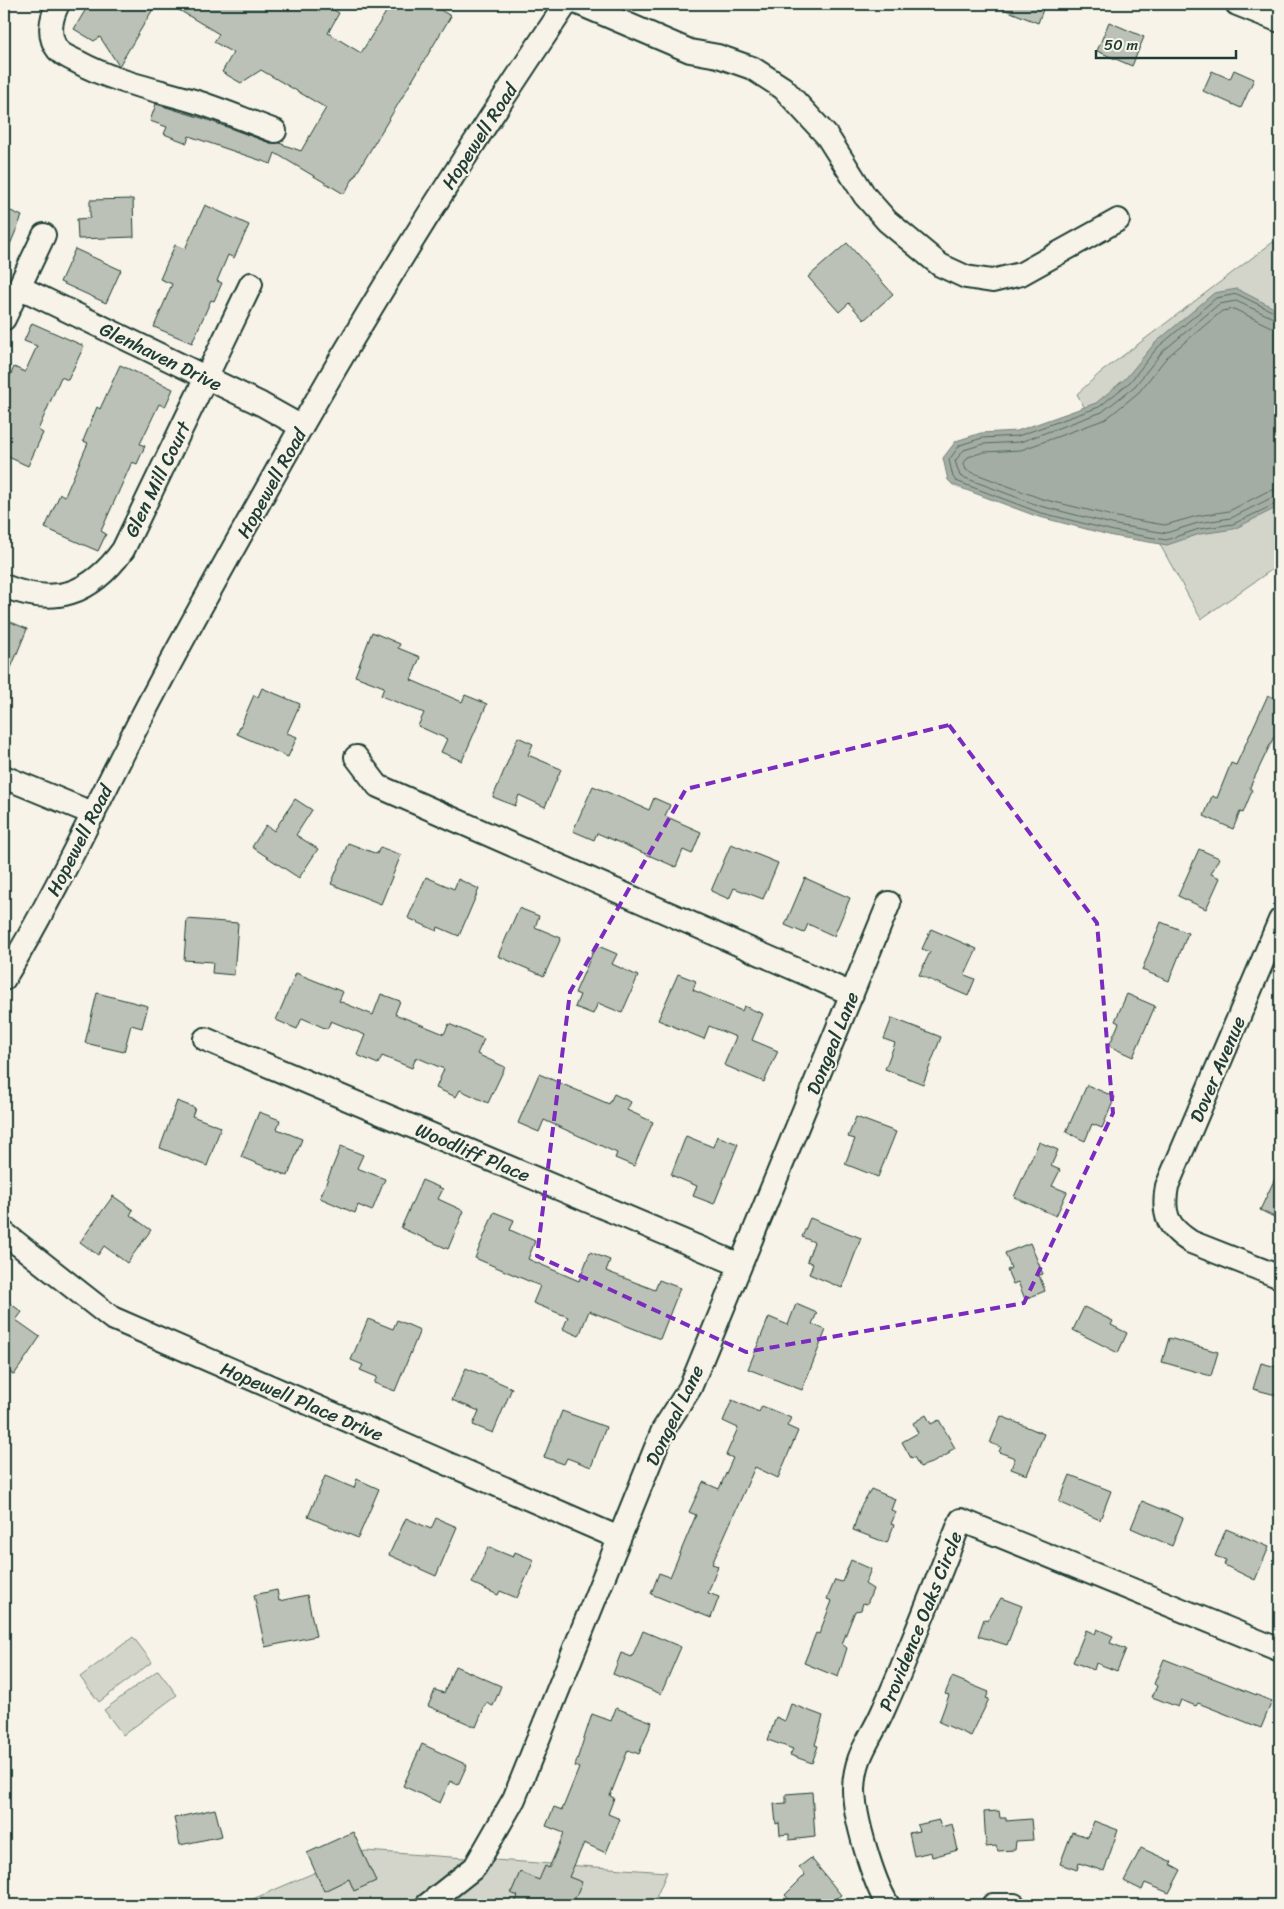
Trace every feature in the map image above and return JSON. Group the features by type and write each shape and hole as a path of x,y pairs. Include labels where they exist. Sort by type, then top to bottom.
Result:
{"street":[{"path":"58,4 50,19 52,36 58,50 72,60 97,73 202,104 275,131"},
{"name":"Hopewell Road","path":"4,979 94,814 134,734 302,427 472,143 566,4"},
{"path":"580,4 690,51 718,56 752,68 783,88 827,136 865,196 887,221 940,265 966,277 992,281 1021,274 1118,220"},
{"path":"1237,4 1280,21"},
{"path":"4,320 44,235"},
{"name":"Glen Mill Court","path":"4,586 18,592 45,597 73,593 108,570 123,550 251,284"},
{"name":"Glenhaven Drive","path":"19,287 302,427"},
{"path":"356,758 378,786 852,994"},
{"path":"4,776 94,814"},
{"name":"Dongeal Lane","path":"427,1905 475,1866 514,1799 663,1430 690,1388 889,903"},
{"name":"Dover Avenue","path":"1280,920 1167,1186 1164,1203 1167,1219 1178,1233 1191,1242 1280,1277"},
{"name":"Woodliff Place","path":"206,1039 740,1265"},
{"name":"Hopewell Place Drive","path":"4,1233 112,1318 619,1538"},
{"name":"Providence Oaks Circle","path":"888,1905 869,1862 861,1830 854,1790 859,1755 883,1713 961,1520 1280,1650"},
{"path":"993,1905 1014,1905"}],"highlighted area":[{"path":"949,725 1097,923 1113,1113 1024,1303 746,1352 537,1256 570,992 686,789"}],"shaded area":[{"path":"1273,242 1280,245 1280,564 1201,619 1077,394 1100,373"},
{"path":"133,1637 152,1662 99,1702 80,1677"},
{"path":"158,1670 177,1695 123,1735 104,1710"},
{"path":"365,1851 667,1872 653,1905 239,1905"}],"water":[{"path":"1237,289 1280,311 1280,506 1234,529 1200,534 1167,545 1113,536 1036,516 953,485 948,480 943,458 956,441 981,433 1017,431 1096,403 1126,378 1154,344 1214,293"}],"building":[{"path":"89,4 156,4 119,66 100,37 94,41 74,29"},
{"path":"169,4 323,4 339,13 328,33 361,53 391,4 430,4 451,16 344,194 275,153 271,164 189,136 187,143 164,134 167,127 150,121 156,104 205,119 270,143 279,143 301,151 326,108 261,70 241,83 222,72 233,53 214,42 219,34"},
{"path":"991,4 1045,4 1038,23"},
{"path":"1109,22 1144,37 1132,66 1097,51"},
{"path":"1234,70 1254,79 1241,108 1203,91 1212,71 1230,79"},
{"path":"133,199 134,237 78,239 77,219 90,218 90,200"},
{"path":"205,205 249,225 234,258 228,255 217,281 222,283 214,301 211,300 192,343 154,327 172,284 160,279 175,245 185,249"},
{"path":"4,208 22,216 4,259"},
{"path":"847,243 893,294 864,320 849,303 839,312 808,277"},
{"path":"75,249 121,270 106,303 60,282"},
{"path":"32,323 84,346 68,380 61,377 38,430 43,433 28,466 4,455 4,415 8,405 4,403 4,390 14,367 25,372 37,346 24,341"},
{"path":"120,365 173,389 165,407 159,404 140,444 145,446 137,464 132,462 101,531 106,534 98,551 45,528 60,494 65,496 88,443 83,441 97,407 100,409"},
{"path":"4,619 27,629 4,685"},
{"path":"372,632 400,644 398,648 420,657 411,680 462,702 465,695 487,704 462,761 441,752 447,739 418,726 424,713 381,696 384,687 355,676"},
{"path":"262,688 300,704 287,733 297,737 288,757 237,734 254,695 258,697"},
{"path":"1268,695 1280,701 1280,724 1250,787 1252,791 1243,813 1240,812 1233,829 1204,816 1212,796 1217,798 1231,763 1236,765"},
{"path":"518,737 533,744 528,755 561,769 545,807 519,795 515,806 493,797"},
{"path":"593,786 649,810 654,798 670,805 665,816 701,832 692,854 683,850 676,867 597,833 594,840 573,831"},
{"path":"295,799 312,810 296,835 318,849 299,878 252,847 266,825 274,831"},
{"path":"348,843 377,854 380,847 401,855 381,904 331,884"},
{"path":"731,844 778,863 763,899 734,888 729,899 711,891"},
{"path":"1199,849 1219,858 1211,874 1220,878 1206,909 1178,896"},
{"path":"426,877 454,889 458,879 479,889 459,936 438,927 437,931 408,918"},
{"path":"805,878 850,898 834,936 808,924 804,933 785,925"},
{"path":"519,908 539,916 535,927 561,938 544,976 498,956"},
{"path":"187,919 238,923 234,975 212,973 213,962 184,960"},
{"path":"1161,922 1188,933 1169,981 1142,970"},
{"path":"931,929 977,949 965,975 975,979 968,996 919,975 930,952 922,949"},
{"path":"596,945 617,954 612,964 638,976 622,1013 598,1003 593,1014 575,1007 580,995 575,993"},
{"path":"296,973 343,992 339,1001 373,1015 381,994 400,1001 395,1014 444,1034 449,1024 484,1039 477,1054 505,1067 488,1103 460,1090 456,1097 436,1088 444,1069 416,1057 412,1068 382,1056 378,1064 357,1055 365,1035 331,1021 327,1029 302,1018 297,1029 276,1020"},
{"path":"678,974 696,981 693,990 742,1011 744,1006 763,1014 752,1040 778,1051 764,1082 724,1065 736,1037 709,1026 704,1039 658,1020"},
{"path":"97,993 148,1006 142,1028 131,1025 124,1052 85,1043"},
{"path":"1127,994 1155,1006 1133,1057 1109,1046 1119,1023 1115,1021"},
{"path":"892,1018 941,1037 923,1084 885,1069 895,1043 884,1039"},
{"path":"539,1074 609,1104 614,1094 631,1102 627,1110 653,1122 634,1166 615,1158 617,1153 544,1120 539,1132 518,1123"},
{"path":"1087,1085 1115,1097 1102,1128 1092,1124 1085,1141 1066,1132"},
{"path":"177,1101 195,1108 192,1116 221,1127 207,1166 160,1148"},
{"path":"259,1112 280,1120 277,1129 302,1139 288,1176 241,1157"},
{"path":"856,1117 896,1132 878,1177 845,1164 855,1139 848,1137"},
{"path":"686,1136 713,1147 717,1136 738,1144 714,1204 693,1196 697,1186 671,1175"},
{"path":"1039,1142 1058,1150 1051,1166 1060,1170 1052,1186 1067,1192 1056,1216 1014,1197"},
{"path":"341,1146 363,1155 357,1168 385,1179 372,1211 358,1205 355,1213 320,1198"},
{"path":"1280,1168 1280,1220 1260,1210"},
{"path":"422,1180 443,1189 438,1199 464,1211 448,1249 401,1228"},
{"path":"113,1196 133,1210 130,1215 151,1230 127,1263 104,1246 98,1255 80,1242"},
{"path":"494,1212 514,1220 510,1230 535,1241 528,1259 579,1281 590,1252 610,1260 606,1271 655,1290 659,1280 680,1288 660,1339 589,1311 579,1336 563,1329 568,1317 533,1303 540,1286 475,1258"},
{"path":"810,1218 861,1238 842,1288 809,1274 813,1264 807,1261 814,1242 802,1237"},
{"path":"1030,1243 1043,1274 1039,1275 1045,1291 1025,1299 1018,1282 1013,1284 1007,1270 1011,1268 1005,1253"},
{"path":"4,1299 22,1312 16,1320 40,1337 14,1375 4,1368"},
{"path":"796,1304 817,1313 812,1324 826,1330 802,1390 748,1369 769,1317 788,1325"},
{"path":"1084,1307 1113,1321 1111,1325 1127,1333 1118,1353 1073,1330"},
{"path":"368,1319 393,1329 397,1320 420,1330 395,1391 374,1383 377,1377 360,1370 363,1365 351,1360"},
{"path":"1169,1338 1218,1352 1211,1376 1162,1362"},
{"path":"1261,1363 1280,1368 1280,1396 1253,1389"},
{"path":"466,1368 512,1388 493,1433 473,1425 479,1411 452,1400"},
{"path":"732,1400 759,1412 762,1406 791,1418 787,1426 798,1431 778,1478 755,1467 712,1564 718,1566 708,1593 719,1597 711,1618 651,1594 659,1573 670,1577 696,1515 689,1512 703,1482 719,1489 733,1458 726,1455 738,1428 723,1421"},
{"path":"562,1411 606,1427 591,1467 567,1458 564,1464 544,1457"},
{"path":"926,1415 931,1424 939,1420 955,1448 934,1462 920,1467 914,1457 911,1458 902,1442 918,1433 913,1423"},
{"path":"1001,1416 1044,1434 1027,1475 1011,1469 1015,1458 999,1452 1001,1447 990,1443"},
{"path":"1070,1475 1111,1491 1100,1520 1059,1502"},
{"path":"325,1476 354,1488 357,1479 379,1489 358,1538 308,1517"},
{"path":"871,1489 895,1499 891,1510 896,1512 891,1524 894,1525 887,1543 853,1530 860,1508"},
{"path":"1142,1501 1183,1518 1172,1546 1131,1528"},
{"path":"406,1518 431,1529 436,1518 457,1527 436,1576 389,1555"},
{"path":"1226,1529 1269,1547 1255,1580 1224,1565 1226,1560 1215,1556"},
{"path":"488,1547 513,1557 515,1552 534,1560 517,1598 500,1591 498,1595 472,1583"},
{"path":"851,1560 871,1569 865,1584 873,1589 867,1604 863,1603 861,1610 855,1611 842,1644 847,1648 838,1677 804,1663 816,1633 819,1634 832,1601 827,1599 835,1580 842,1582"},
{"path":"277,1590 279,1601 307,1595 316,1636 265,1647 254,1595"},
{"path":"1001,1598 1022,1606 1007,1645 978,1636 984,1619 988,1620"},
{"path":"1097,1629 1113,1636 1110,1643 1126,1649 1117,1671 1096,1663 1094,1670 1073,1662 1086,1630 1095,1634"},
{"path":"643,1631 681,1647 661,1694 613,1674 621,1653 632,1657"},
{"path":"1164,1659 1272,1701 1261,1728 1198,1703 1196,1706 1181,1700 1178,1707 1152,1697 1157,1686 1154,1684"},
{"path":"455,1666 501,1686 493,1706 486,1703 476,1727 428,1706 435,1690 444,1693"},
{"path":"952,1677 989,1692 986,1698 989,1699 971,1736 939,1722 949,1695 945,1694"},
{"path":"791,1704 823,1716 815,1745 818,1746 812,1763 790,1755 793,1749 768,1740 776,1717 785,1721"},
{"path":"616,1708 652,1722 639,1754 628,1750 610,1796 614,1798 608,1814 620,1819 606,1853 584,1843 569,1877 582,1882 572,1905 514,1905 518,1896 511,1893 520,1872 539,1880 545,1866 549,1868 564,1833 546,1826 554,1807 562,1810 579,1768 575,1766 592,1714 611,1721"},
{"path":"422,1744 467,1765 458,1785 450,1781 440,1803 403,1786"},
{"path":"812,1792 815,1837 789,1840 789,1834 780,1835 779,1823 776,1824 774,1804 786,1803 786,1794"},
{"path":"215,1809 222,1836 180,1845 174,1818"},
{"path":"999,1811 1000,1818 1006,1818 1006,1821 1031,1819 1033,1840 1016,1841 1015,1850 998,1851 996,1846 986,1847 984,1812"},
{"path":"939,1820 941,1827 952,1824 958,1850 932,1857 931,1852 914,1856 909,1833 919,1831 917,1825"},
{"path":"1094,1821 1118,1830 1104,1871 1079,1863 1077,1870 1060,1864 1072,1832 1088,1837"},
{"path":"353,1832 376,1881 354,1891 349,1879 324,1891 307,1853"},
{"path":"1141,1848 1172,1862 1170,1864 1181,1870 1169,1893 1145,1883 1142,1890 1124,1881"},
{"path":"811,1858 841,1895 828,1905 794,1905 785,1895 805,1875 799,1867"}]}
